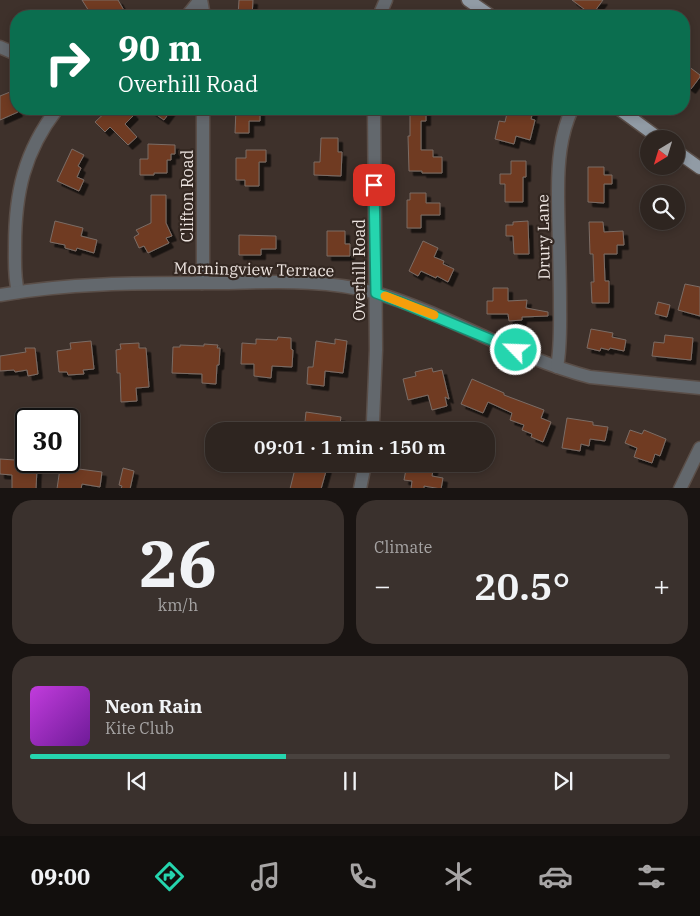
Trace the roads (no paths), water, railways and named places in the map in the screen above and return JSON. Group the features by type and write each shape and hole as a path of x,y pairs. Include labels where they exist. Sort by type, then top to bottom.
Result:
{"main road":[{"path":"468,0 482,10"},
{"path":"626,115 647,130"},
{"path":"685,157 700,168"}],"street":[{"path":"192,10 201,0"},
{"path":"18,292 14,278 16,213 23,175 35,142 53,115"},
{"name":"Clifton Road","path":"202,283 203,115"},
{"name":"Overhill Road","path":"372,422 376,350 374,115"},
{"name":"Drury Lane","path":"556,367 559,355 560,327 558,216 560,153 562,138 570,115"},
{"name":"Morningview Terrace","path":"0,295 102,284 284,282 351,288 376,293 409,305 556,367 590,377 700,388"},
{"path":"680,488 700,448"},
{"path":"360,488 363,472"}]}
